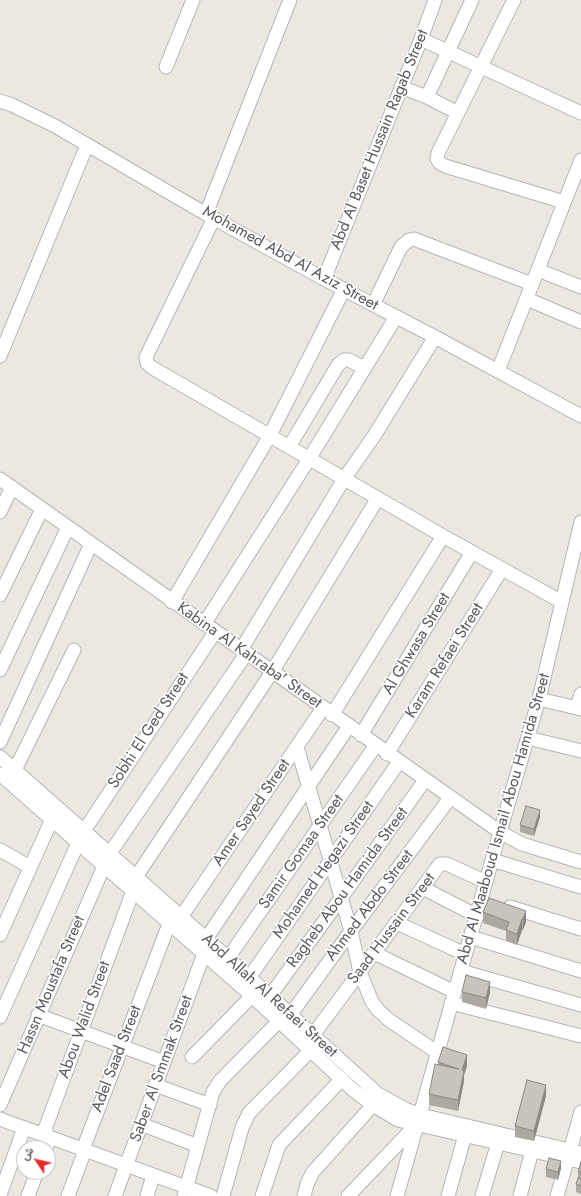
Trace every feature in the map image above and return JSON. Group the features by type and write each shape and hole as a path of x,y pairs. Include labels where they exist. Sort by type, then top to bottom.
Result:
{"street":[{"path":"166,67 193,0"},
{"path":"290,0 210,216 146,357 147,363 156,371 443,536 562,602"},
{"name":"Abd Al Baset Hussain Ragab Street","path":"324,279 421,39 435,0"},
{"path":"427,97 472,0"},
{"path":"514,0 438,154 437,159 445,166 564,202"},
{"path":"421,39 581,113"},
{"path":"401,87 427,97 458,113"},
{"name":"Mohamed Abd Al Aziz Street","path":"0,101 35,116 324,279 396,316 581,416"},
{"path":"0,356 87,145"},
{"path":"498,371 581,160"},
{"path":"373,305 401,247 409,240 419,241 532,284"},
{"path":"538,270 581,287"},
{"path":"172,602 269,436 344,289"},
{"path":"526,299 581,322"},
{"path":"204,624 309,459 396,316"},
{"path":"110,854 244,652 344,479 374,436 435,337"},
{"path":"289,447 338,365 344,360 349,360 364,368"},
{"name":"Kabina Al Kahraba' Street","path":"0,479 172,602 500,832 522,844 581,862"},
{"path":"0,512 12,487"},
{"path":"136,877 272,672 378,498"},
{"path":"0,595 42,509"},
{"name":"Abd Al Maaboud Ismail Abou Hamida Street","path":"397,1196 470,936 539,699 562,602 578,546 581,522"},
{"path":"0,670 68,528"},
{"name":"Amer Sayed Street","path":"181,917 297,747 328,712 443,536"},
{"path":"0,742 92,544"},
{"name":"Al Ghwasa Street","path":"361,735 472,552"},
{"name":"Karam Refaei Street","path":"388,754 502,569"},
{"name":"Sobhi El Ged Street","path":"84,831 215,632"},
{"path":"15,770 74,650"},
{"path":"539,699 579,709 581,694"},
{"name":"Saber Al Smmak Street","path":"115,1196 204,955 208,940 349,726"},
{"path":"528,738 581,751"},
{"name":"Samir Gomaa Street","path":"228,958 376,745"},
{"path":"297,747 351,931 360,972 372,1002 389,1020 438,1053"},
{"name":"Abd Allah Al Refaei Street","path":"0,757 208,940 378,1094 405,1109 418,1122"},
{"name":"Mohamed Hegazi Street","path":"250,978 399,762"},
{"name":"Abd Allah Al Refaei Street","path":"0,774 252,996 342,1079 373,1105 398,1120 418,1122 466,1131 573,1154 581,1162"},
{"name":"Ragheb Abou Hamida Street","path":"270,996 425,780"},
{"name":"Ahmed Abdo Street","path":"291,1014 450,798"},
{"path":"0,935 5,910 30,867 52,819"},
{"path":"0,1017 78,843"},
{"path":"0,850 30,867"},
{"path":"492,860 581,887"},
{"name":"Saad Hussain Street","path":"313,1035 438,867 444,863 486,882"},
{"name":"Hassn Moustafa Street","path":"1,1096 104,866"},
{"path":"423,888 476,916"},
{"name":"Abou Walid Street","path":"47,1140 45,1129 133,891"},
{"path":"482,898 581,929"},
{"path":"396,923 465,954"},
{"name":"Adel Saad Street","path":"68,1196 84,1154 84,1144 169,924"},
{"path":"470,936 581,971"},
{"path":"374,953 453,998 581,1036"},
{"path":"461,971 581,1005"},
{"path":"192,1057 252,996"},
{"path":"38,1015 164,1062"},
{"path":"186,1192 213,1092 220,1080 279,1021"},
{"path":"223,1196 242,1128 248,1113 311,1050"},
{"path":"262,1196 279,1145 342,1079"},
{"path":"155,1085 210,1105"},
{"path":"304,1196 307,1184 313,1172 373,1105"},
{"path":"557,1196 573,1154 581,1112"},
{"path":"0,1119 24,1128 44,1140"},
{"path":"348,1196 418,1122"},
{"path":"141,1124 198,1146"},
{"path":"0,1195 24,1128"},
{"path":"448,1196 466,1131"},
{"name":"Abd Allah Al Refaei Street","path":"466,1131 498,1143 532,1151 573,1154"},
{"path":"482,1196 498,1143"},
{"path":"56,1144 84,1150 126,1165 153,1175 186,1192 211,1196"},
{"path":"520,1196 532,1151"},
{"path":"147,1196 153,1175"},
{"path":"28,1196 34,1180"}],"building":[{"path":"526,806 540,810 534,829 520,825"},
{"path":"489,898 526,911 517,934 506,930 509,922 483,912"},
{"path":"466,975 490,982 486,998 462,992"},
{"path":"443,1047 467,1055 462,1070 464,1071 458,1100 429,1094 435,1064 459,1069 438,1062"},
{"path":"527,1080 546,1085 534,1131 515,1126"},
{"path":"549,1158 561,1161 558,1172 546,1169"},
{"path":"581,1162 581,1173 578,1172"},
{"path":"578,1178 581,1179 581,1186 576,1184"}]}
